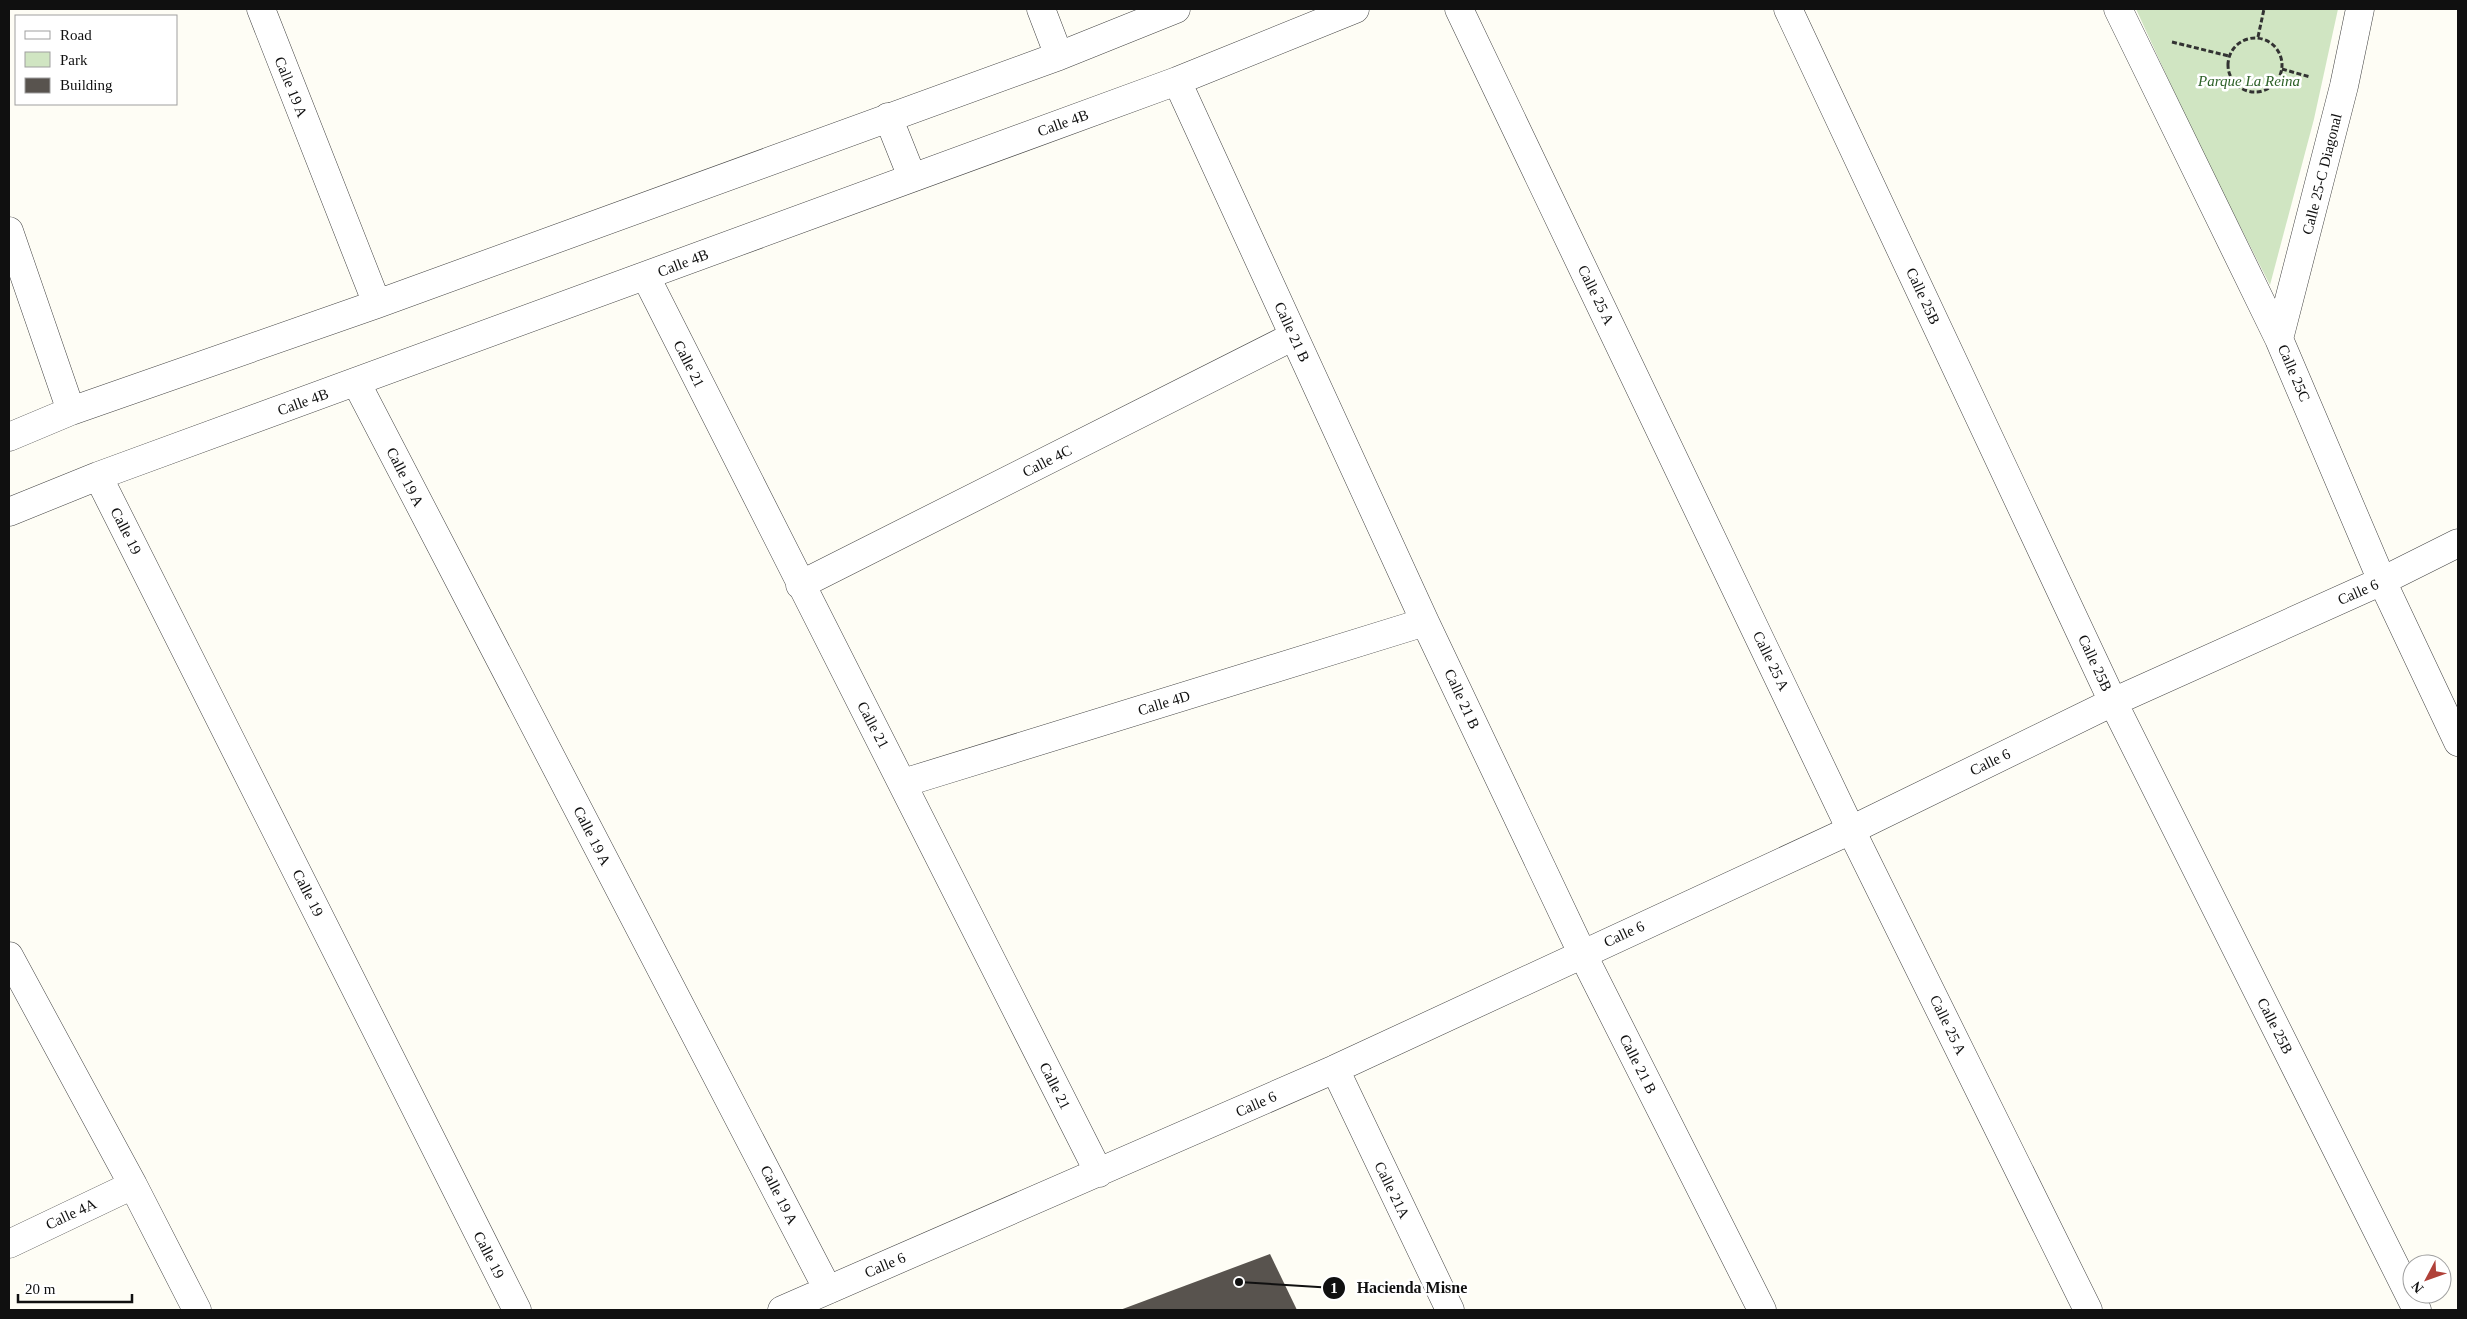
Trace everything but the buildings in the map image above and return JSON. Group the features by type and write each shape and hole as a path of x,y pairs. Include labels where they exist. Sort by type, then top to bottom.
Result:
{"street":[{"name":"Calle 19 A","path":"260,9 377,304"},
{"path":"1040,9 1059,56"},
{"path":"9,437 71,411 377,304 1059,56 1176,9"},
{"name":"Calle 4B","path":"9,512 98,476 646,277 912,177 1177,81 1356,9"},
{"name":"Calle 25 A","path":"1459,9 1851,830 2088,1310"},
{"name":"Calle 25B","path":"1788,9 2113,702 2417,1310"},
{"name":"Calle 25C","path":"2118,9 2279,339 2382,580 2458,742"},
{"name":"Calle 25-C Diagonal","path":"2279,339 2344,86 2360,9"},
{"name":"Calle 21 B","path":"1177,81 1425,622 1582,953 1762,1310"},
{"path":"888,118 912,177"},
{"path":"9,231 71,411"},
{"name":"Calle 21","path":"646,277 800,585 903,783 1099,1173"},
{"name":"Calle 4C","path":"800,585 1294,336"},
{"name":"Calle 19 A","path":"356,382 828,1290"},
{"name":"Calle 19","path":"98,476 517,1310"},
{"name":"Calle 6","path":"782,1310 1335,1069 1851,830 2113,702 2382,580 2458,543"},
{"name":"Calle 4D","path":"903,783 1425,622"},
{"path":"9,956 133,1184 197,1310"},
{"name":"Calle 21A","path":"1335,1069 1450,1310"},
{"name":"Calle 4A","path":"9,1244 133,1184"}],"path":[{"path":"2258,37 2264,9"},
{"path":"2258,37 2274,44 2283,60 2280,78 2266,90 2248,92 2233,82 2229,74 2229,56 2240,42 2258,37"},
{"path":"2165,40 2229,56"}],"green space":[{"name":"Parque La Reina","path":"2136,9 2338,9 2314,119 2270,285 2197,142"}],"place":[{"name":"Hacienda Misne","path":"1239,1282"}]}
